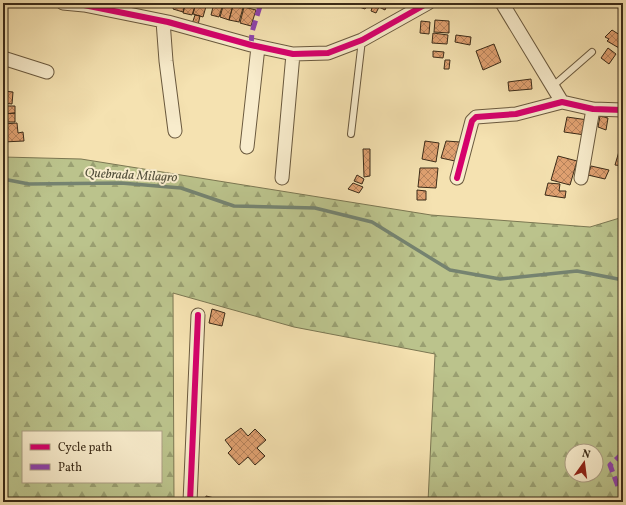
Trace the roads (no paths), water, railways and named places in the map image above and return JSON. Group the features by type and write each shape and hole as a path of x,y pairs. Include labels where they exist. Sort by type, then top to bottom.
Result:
{"street":[{"path":"63,3 84,5 163,21 258,47 292,54 328,54 362,40 428,3"},
{"path":"502,3 562,102"},
{"path":"163,21 166,61 175,131"},
{"path":"247,147 258,47"},
{"path":"282,178 292,54"},
{"path":"3,58 47,72"},
{"path":"457,178 472,121 476,118 516,114 562,102 593,109 623,110"},
{"path":"581,178 593,109"},
{"path":"190,502 198,315"}],"lane":[{"path":"351,134 362,40"},
{"path":"553,86 592,52"}],"waterway":[{"name":"Quebrada Milagro","path":"3,179 29,184 121,183 181,188 234,206 315,208 372,222 450,270 500,279 577,271 623,280"}]}
